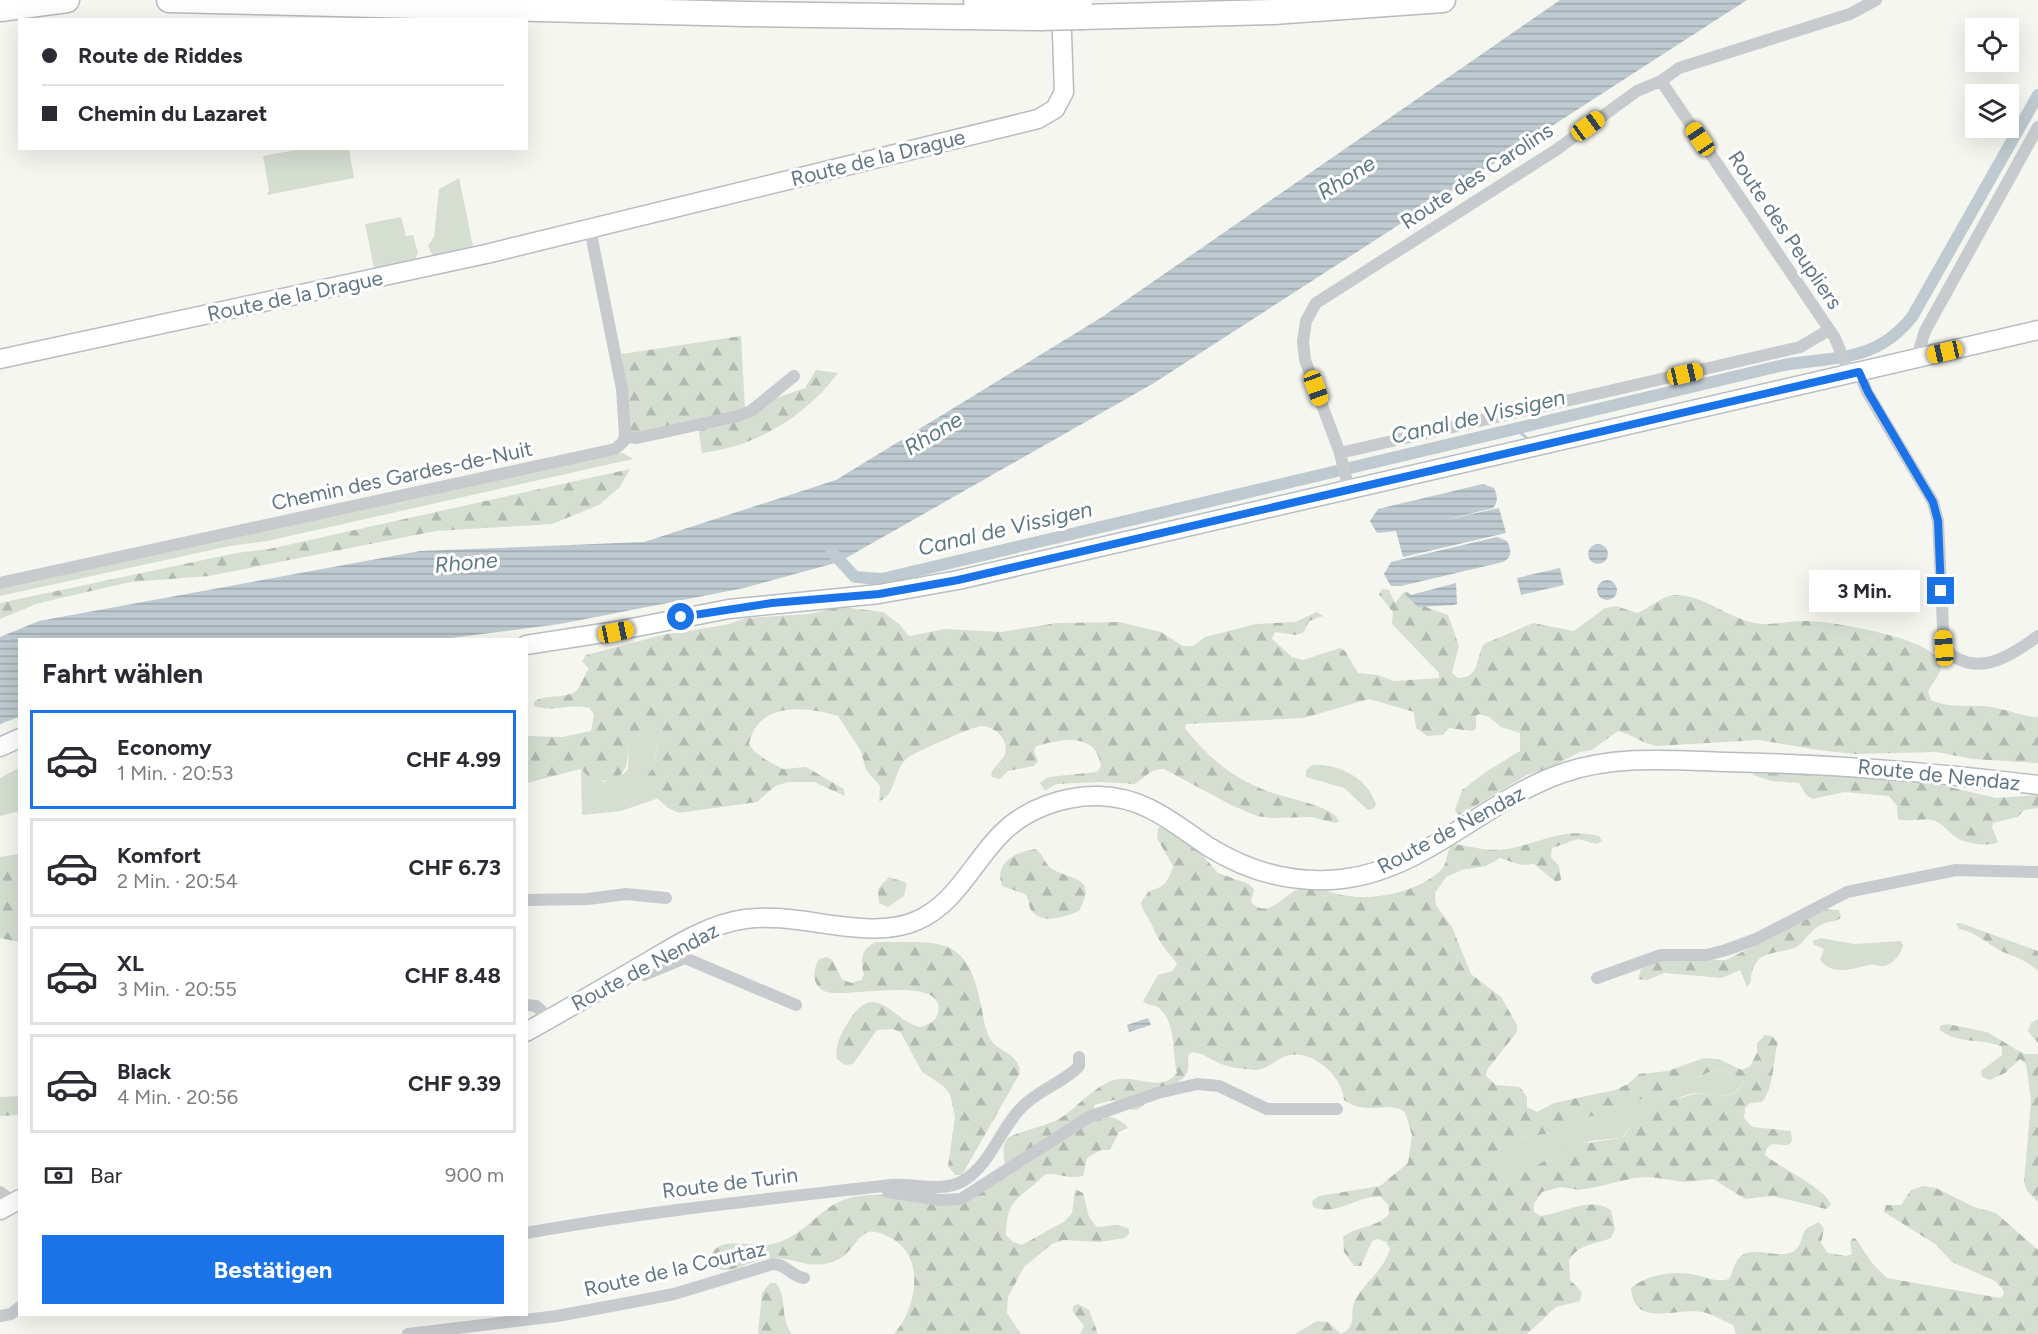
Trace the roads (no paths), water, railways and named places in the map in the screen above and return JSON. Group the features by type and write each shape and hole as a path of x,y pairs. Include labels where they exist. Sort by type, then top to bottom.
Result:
{"highway":[{"path":"0,9 67,0"},
{"path":"170,0 734,14 1047,6"},
{"path":"860,0 1081,9 1273,12 1443,0"},
{"path":"1081,9 1131,0"}],"street":[{"name":"Route des Carolins","path":"1349,490 1340,453 1305,360 1303,341 1306,321 1316,303 1556,150 1637,91 1661,81 1678,68 1850,14 1876,0"},
{"name":"Route de la Drague","path":"0,359 335,288 590,229 1043,117 1055,109 1064,92 1047,6"},
{"name":"Route des Peupliers","path":"1661,81 1840,345 1852,369 1933,502 1938,521 1944,648 1962,661 1989,664 2016,653 2038,636"},
{"path":"1922,357 1920,346 1925,331 2038,127"},
{"path":"590,229 615,346 625,437"},
{"path":"1340,453 1800,347 1829,330"},
{"path":"528,645 616,632 729,609 879,594 1028,565 1852,369 1922,357 2038,330"},
{"name":"Chemin des Gardes-de-Nuit","path":"0,583 611,450 620,445 625,437 638,438 738,416 751,411 794,376"},
{"path":"0,747 18,739"},
{"name":"Route de Nendaz","path":"528,1031 701,933 740,920 787,917 871,928 891,927 915,921 954,894 998,837 1011,825 1048,804 1083,797 1100,796 1128,800 1153,808 1209,847 1263,873 1291,879 1324,880 1365,875 1386,868 1419,852 1543,781 1578,768 1604,763 1666,760 1854,765 2038,785"},
{"path":"1597,978 1661,955 1707,955 1726,950 1764,935 1847,892 1956,870 2038,872"},
{"path":"528,900 588,899 626,894 666,898"},
{"path":"636,969 644,975 685,958 796,1005"},
{"path":"528,1005 536,1006 550,1019"},
{"name":"Route de Turin","path":"528,1233 669,1209 905,1185 939,1187 962,1181 991,1154 1023,1106 1074,1071 1079,1066 1079,1057"},
{"path":"876,1188 880,1191 932,1200 961,1199 1089,1117 1158,1093 1197,1084 1220,1086 1268,1109 1337,1109"},
{"name":"Route de la Courtaz","path":"408,1334 557,1316 621,1305 674,1294 773,1264 783,1265 795,1277 804,1278"},
{"path":"0,1316 11,1314 18,1309"}],"water":[{"name":"Rhone","path":"1560,0 1747,0 1154,383 839,562 744,588 560,624 451,638 18,638 18,717 0,724 0,637 39,621 420,551 644,542 836,480 1102,317"},
{"path":"1483,484 1494,488 1497,498 1493,508 1445,520 1499,508 1506,533 1403,557 1396,531 1377,533 1370,521 1378,509"},
{"path":"1497,537 1507,541 1509,547 1510,555 1503,562 1401,586 1391,586 1384,574 1391,562"},
{"path":"1598,544 1605,547 1608,554 1605,561 1598,564 1591,561 1588,554 1591,547"},
{"path":"1560,568 1564,585 1521,595 1517,578"},
{"path":"1607,580 1614,583 1617,590 1614,597 1607,600 1600,597 1597,590 1600,583"},
{"path":"1456,583 1457,604 1454,605 1418,607 1407,596"},
{"path":"1148,1018 1151,1025 1129,1032 1127,1025"}],"waterway":[{"name":"Canal de Vissigen","path":"831,551 855,577 882,579 1784,365 1838,358 1870,350 1898,332 1912,317 2038,95"},
{"path":"1515,429 1526,437"}]}
